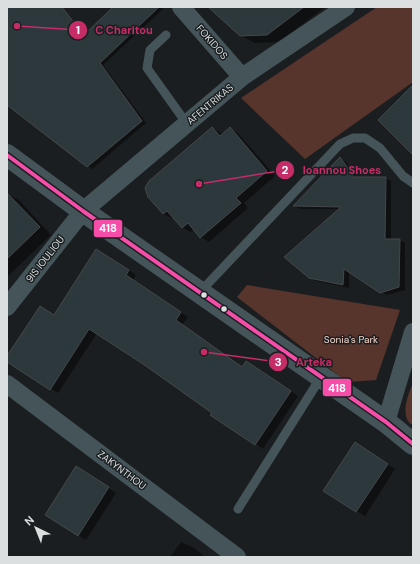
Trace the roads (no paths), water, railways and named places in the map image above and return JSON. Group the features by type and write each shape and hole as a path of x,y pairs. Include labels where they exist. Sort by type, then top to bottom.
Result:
{"street":[{"name":"FOKIDOS","path":"181,7 242,77"},
{"name":"AFENTRIKAS","path":"83,211 242,77 346,7"},
{"path":"7,155 83,211 386,422 413,444"},
{"name":"9IS IOULIOU","path":"7,307 83,211"},
{"path":"386,422 413,332"},
{"name":"ZAKYNTHOU","path":"7,384 236,557"}],"lane":[{"path":"166,35 150,50 147,68 187,124"},
{"path":"200,293 340,144 353,138 365,138 380,148 403,176 413,183"},
{"path":"238,509 321,377"}],"place":[{"name":"C Charitou","path":"17,26"},
{"name":"Ioannou Shoes","path":"199,184"},
{"name":"Arteka","path":"204,352"}],"park label":[{"name":"Sonia's Park","path":"351,339"}]}
